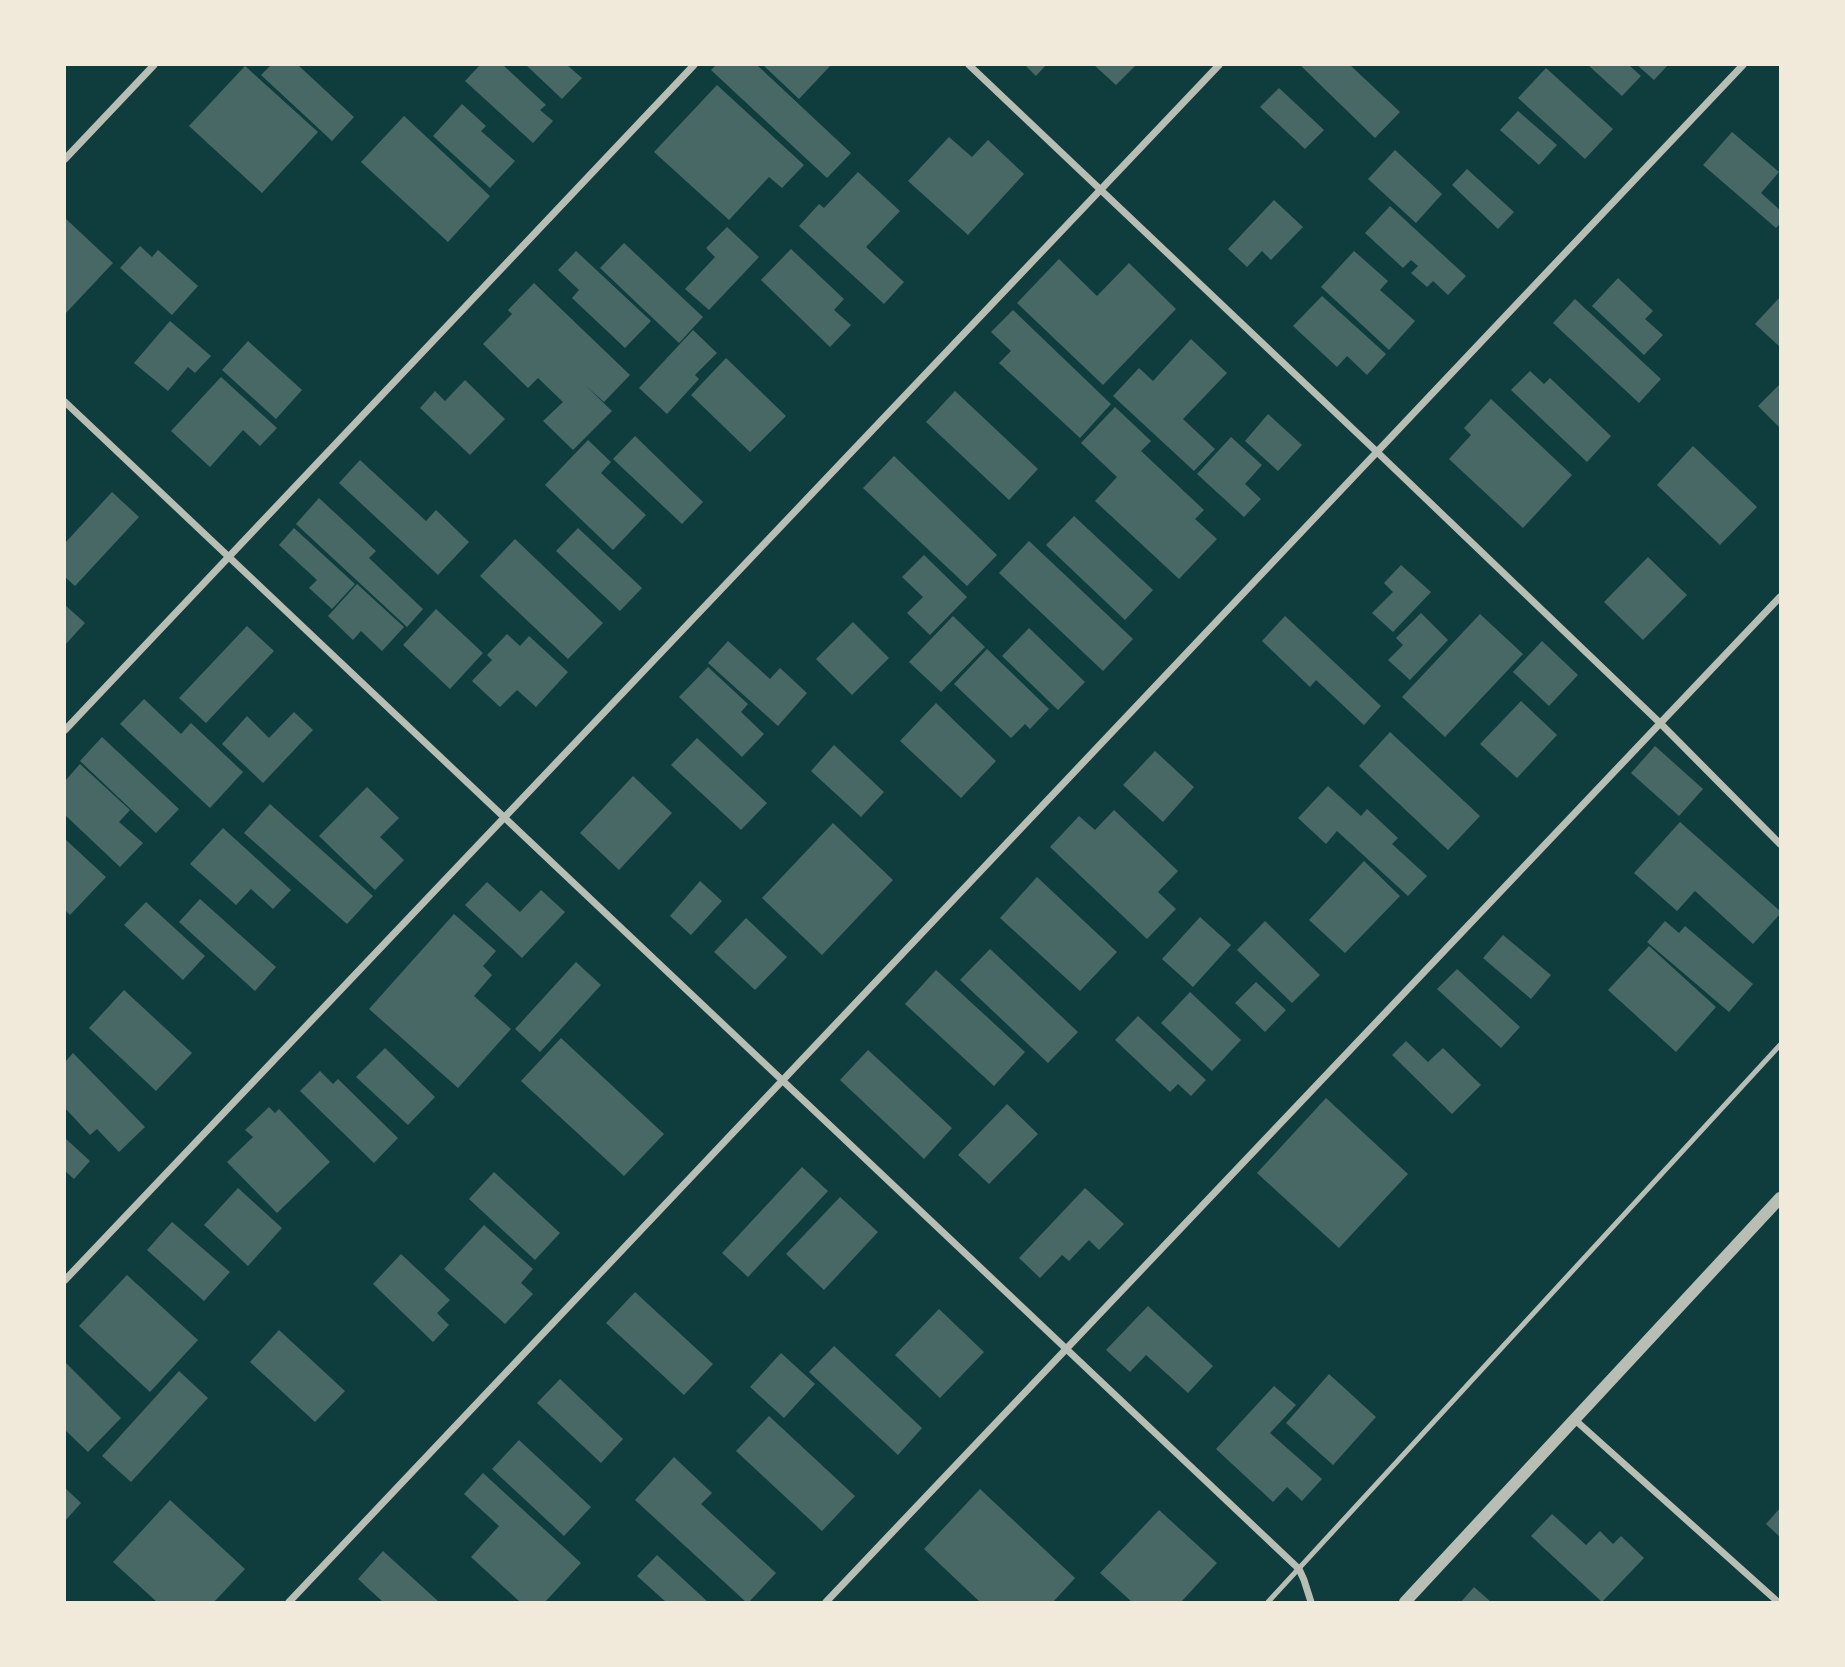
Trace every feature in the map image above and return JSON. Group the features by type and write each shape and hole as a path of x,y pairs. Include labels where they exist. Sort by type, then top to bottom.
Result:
{"street":[{"path":"65,159 154,65"},
{"path":"65,730 694,65"},
{"path":"969,65 1377,451 1660,723 1780,844"},
{"path":"65,1280 1219,65"},
{"path":"289,1602 1743,65"},
{"path":"65,402 1299,1569 1311,1602"},
{"path":"826,1602 1780,597"},
{"path":"1405,1602 1780,1198"},
{"path":"1574,1419 1778,1602"}],"lane":[{"path":"1268,1602 1780,1045"}],"building":[{"path":"271,65 298,65 354,117 332,141 261,75"},
{"path":"480,65 503,65 546,105 540,110 553,121 533,143 465,81"},
{"path":"526,65 570,65 568,66 582,78 562,99"},
{"path":"716,65 757,65 851,153 827,178 711,70"},
{"path":"763,65 831,65 799,99"},
{"path":"1025,65 1046,65 1036,76"},
{"path":"1094,65 1136,65 1116,85"},
{"path":"1300,65 1350,65 1400,112 1375,138"},
{"path":"1588,65 1629,65 1641,76 1622,96"},
{"path":"1637,65 1668,65 1654,80"},
{"path":"245,66 318,132 262,193 189,126"},
{"path":"1546,68 1613,129 1585,159 1518,98"},
{"path":"717,85 804,165 782,188 769,177 729,220 654,152"},
{"path":"1279,88 1324,130 1305,149 1260,107"},
{"path":"462,104 486,126 481,131 515,161 490,188 433,136"},
{"path":"1518,111 1557,145 1539,165 1500,130"},
{"path":"404,116 490,196 448,242 361,162"},
{"path":"1732,132 1779,172 1761,193 1780,210 1780,224 1776,228 1703,165"},
{"path":"949,137 972,157 988,140 1024,174 968,235 908,181"},
{"path":"1395,150 1442,194 1416,223 1368,179"},
{"path":"1467,169 1514,212 1498,229 1452,185"},
{"path":"858,172 900,211 866,247 904,282 884,304 799,226 819,204 824,208"},
{"path":"1274,200 1303,227 1271,260 1262,251 1247,267 1228,249"},
{"path":"1390,206 1466,276 1448,295 1433,281 1427,287 1411,273 1418,266 1411,260 1403,268 1365,233"},
{"path":"65,218 113,263 65,314"},
{"path":"727,227 759,257 709,310 685,289 715,257 706,248"},
{"path":"624,243 703,317 679,343 600,268"},
{"path":"140,246 152,257 158,250 198,286 172,315 120,268"},
{"path":"791,249 844,299 834,310 851,325 830,347 761,280"},
{"path":"576,251 651,321 625,348 572,298 579,290 558,270"},
{"path":"1354,251 1388,281 1380,290 1415,321 1389,350 1321,287"},
{"path":"1059,259 1097,296 1129,263 1176,309 1103,385 1017,303"},
{"path":"1618,278 1653,311 1645,319 1663,335 1644,355 1592,306"},
{"path":"534,283 630,375 604,402 585,385 612,411 573,450 543,421 563,402 538,378 528,388 483,344 512,314 508,310"},
{"path":"1322,296 1386,354 1367,375 1347,356 1337,367 1293,326"},
{"path":"1780,297 1780,347 1755,324"},
{"path":"1575,299 1661,379 1639,403 1553,323"},
{"path":"1013,310 1111,404 1080,438 999,363 1011,351 991,332"},
{"path":"170,321 211,356 195,373 188,367 168,391 134,363"},
{"path":"693,330 717,353 695,375 699,379 667,414 639,388"},
{"path":"1191,339 1227,373 1183,419 1215,449 1194,471 1113,396 1139,368 1153,381"},
{"path":"248,341 302,390 276,419 222,370"},
{"path":"726,358 786,416 750,452 691,395"},
{"path":"1530,371 1544,384 1550,378 1611,436 1587,462 1511,390"},
{"path":"221,377 277,428 260,446 243,430 210,467 171,431"},
{"path":"465,380 505,419 470,455 420,408 435,391 445,401"},
{"path":"1780,384 1780,428 1758,406"},
{"path":"955,391 1038,469 1009,500 926,422"},
{"path":"1491,399 1572,475 1523,528 1449,459 1471,435 1464,428"},
{"path":"1115,407 1151,441 1141,451 1204,510 1195,519 1217,539 1179,579 1095,501 1117,477 1081,443"},
{"path":"1268,414 1302,445 1278,471 1245,441"},
{"path":"635,436 703,502 682,524 613,459"},
{"path":"1231,437 1262,465 1245,484 1261,499 1244,517 1197,474"},
{"path":"588,440 611,462 601,473 646,515 613,550 545,485"},
{"path":"1693,446 1757,507 1720,545 1657,485"},
{"path":"894,456 997,555 967,586 863,488"},
{"path":"360,460 426,521 436,510 469,542 438,575 339,483"},
{"path":"112,492 139,517 75,586 65,577 65,543"},
{"path":"319,498 376,551 369,558 423,609 407,627 296,524"},
{"path":"1074,516 1153,590 1125,620 1046,545"},
{"path":"294,528 355,584 332,609 309,588 317,580 279,545"},
{"path":"578,528 642,588 620,611 556,551"},
{"path":"515,539 603,623 568,659 480,576"},
{"path":"1029,541 1133,639 1103,671 999,573"},
{"path":"924,555 967,597 930,635 907,613 923,597 902,577"},
{"path":"1648,557 1687,595 1643,640 1604,602"},
{"path":"1401,565 1431,592 1393,632 1372,613 1393,592 1384,583"},
{"path":"357,584 404,627 382,651 361,631 353,640 328,616"},
{"path":"65,605 85,623 65,645"},
{"path":"436,609 483,653 450,689 403,645"},
{"path":"1421,613 1448,640 1410,680 1388,660 1403,645 1396,638"},
{"path":"1480,614 1523,654 1445,737 1402,697"},
{"path":"953,616 985,647 941,692 909,662"},
{"path":"1285,616 1381,706 1364,725 1316,680 1310,687 1262,641"},
{"path":"853,622 889,658 852,695 816,659"},
{"path":"247,626 274,651 206,723 179,698"},
{"path":"1029,628 1085,682 1058,710 1002,656"},
{"path":"507,634 520,646 529,636 568,672 536,707 517,690 500,707 472,681 492,660 487,655"},
{"path":"728,641 770,679 780,668 807,693 778,726 708,663"},
{"path":"1542,641 1578,675 1549,706 1513,672"},
{"path":"987,649 1049,709 1030,729 1025,724 1011,738 954,684"},
{"path":"708,667 748,704 741,712 764,734 742,757 679,697"},
{"path":"144,699 181,734 191,723 243,772 210,808 120,724"},
{"path":"1521,701 1557,735 1517,778 1480,744"},
{"path":"936,703 996,761 961,798 900,741"},
{"path":"294,712 313,730 263,783 222,744 247,716 269,738"},
{"path":"1390,732 1480,816 1448,850 1359,766"},
{"path":"102,737 179,809 156,833 80,761"},
{"path":"697,738 767,803 741,830 671,765"},
{"path":"834,745 884,792 861,817 811,771"},
{"path":"1655,746 1703,789 1679,816 1631,773"},
{"path":"1155,751 1194,787 1163,822 1123,785"},
{"path":"80,764 130,810 119,822 143,843 120,867 65,815 65,781"},
{"path":"633,776 672,813 619,870 580,833"},
{"path":"1328,786 1361,816 1367,809 1398,838 1392,844 1427,876 1408,896 1337,831 1326,844 1298,818"},
{"path":"367,787 399,818 380,837 404,860 375,890 319,836"},
{"path":"270,804 373,896 347,924 244,833"},
{"path":"1114,810 1178,871 1158,892 1176,909 1147,939 1050,847 1079,816 1095,830"},
{"path":"1680,822 1780,911 1753,944 1695,891 1677,911 1634,873"},
{"path":"833,823 893,880 822,955 762,898"},
{"path":"223,828 291,890 273,909 251,889 236,905 190,864"},
{"path":"65,839 106,877 70,915 65,910"},
{"path":"1364,861 1400,896 1345,953 1309,920"},
{"path":"1037,877 1117,952 1080,991 1000,918"},
{"path":"700,881 722,901 691,935 670,916"},
{"path":"487,882 520,912 541,890 565,912 522,958 465,905"},
{"path":"200,899 276,967 255,991 179,922"},
{"path":"146,902 205,956 183,980 124,925"},
{"path":"454,914 496,951 483,966 492,975 474,996 511,1029 458,1088 369,1009"},
{"path":"1200,917 1231,945 1193,987 1162,959"},
{"path":"746,918 787,957 755,990 714,952"},
{"path":"1265,921 1320,975 1292,1003 1237,950"},
{"path":"1665,921 1679,933 1685,926 1753,984 1729,1012 1647,942"},
{"path":"1503,935 1551,975 1531,999 1483,958"},
{"path":"1649,946 1716,1007 1676,1052 1608,990"},
{"path":"990,949 1078,1032 1048,1063 960,980"},
{"path":"576,962 601,985 540,1052 515,1029"},
{"path":"1457,969 1520,1027 1501,1048 1437,989"},
{"path":"936,970 1025,1052 994,1086 905,1004"},
{"path":"1256,982 1286,1010 1265,1032 1235,1003"},
{"path":"124,990 192,1053 156,1091 89,1028"},
{"path":"1190,992 1241,1040 1212,1071 1161,1023"},
{"path":"1138,1016 1206,1080 1191,1096 1178,1084 1170,1092 1115,1040"},
{"path":"561,1038 664,1134 624,1176 521,1081"},
{"path":"1406,1041 1428,1062 1443,1048 1481,1085 1452,1114 1392,1055"},
{"path":"385,1048 435,1097 408,1125 356,1077"},
{"path":"868,1050 952,1128 924,1159 840,1080"},
{"path":"73,1053 145,1127 119,1152 97,1129 90,1135 65,1108 65,1062"},
{"path":"320,1071 333,1084 338,1079 398,1138 374,1163 300,1091"},
{"path":"1326,1098 1408,1174 1339,1248 1257,1173"},
{"path":"1007,1104 1038,1134 989,1184 958,1155"},
{"path":"269,1107 275,1113 279,1109 330,1162 277,1213 227,1162 253,1137 245,1130"},
{"path":"65,1138 90,1161 74,1179 65,1171"},
{"path":"802,1167 828,1191 748,1277 722,1253"},
{"path":"494,1172 560,1233 535,1260 469,1199"},
{"path":"238,1188 282,1228 248,1266 204,1225"},
{"path":"1085,1188 1124,1224 1099,1250 1089,1240 1069,1261 1062,1255 1040,1278 1019,1258"},
{"path":"840,1197 878,1232 824,1290 786,1254"},
{"path":"172,1222 230,1272 204,1301 147,1250"},
{"path":"484,1225 533,1269 521,1283 533,1294 505,1324 444,1269"},
{"path":"401,1254 450,1300 437,1313 449,1325 433,1342 373,1284"},
{"path":"127,1275 198,1340 150,1392 79,1326"},
{"path":"635,1292 713,1364 684,1395 606,1323"},
{"path":"1148,1306 1213,1366 1188,1393 1146,1355 1130,1372 1106,1350"},
{"path":"939,1309 984,1352 940,1398 895,1355"},
{"path":"279,1330 345,1391 315,1422 250,1362"},
{"path":"834,1346 922,1428 898,1455 809,1372"},
{"path":"781,1353 815,1384 784,1418 750,1387"},
{"path":"65,1362 121,1418 88,1452 65,1430"},
{"path":"179,1371 208,1398 131,1482 102,1456"},
{"path":"1329,1374 1376,1417 1333,1465 1286,1423"},
{"path":"560,1379 623,1439 601,1463 537,1403"},
{"path":"1274,1386 1296,1405 1270,1433 1322,1479 1302,1501 1287,1487 1273,1502 1216,1449"},
{"path":"769,1416 855,1496 822,1531 736,1451"},
{"path":"519,1440 591,1507 564,1536 492,1469"},
{"path":"674,1457 712,1493 701,1504 776,1573 749,1602 635,1500"},
{"path":"483,1473 581,1563 545,1602 520,1602 471,1557 499,1526 464,1494"},
{"path":"65,1488 81,1503 65,1521"},
{"path":"980,1489 1075,1578 1053,1602 980,1602 924,1549"},
{"path":"170,1500 245,1569 214,1602 157,1602 113,1562"},
{"path":"1780,1508 1780,1537 1766,1524"},
{"path":"1159,1510 1217,1563 1181,1602 1132,1602 1100,1573"},
{"path":"1552,1514 1586,1545 1600,1531 1613,1544 1621,1536 1644,1558 1602,1602 1531,1536"},
{"path":"383,1551 439,1602 383,1602 358,1579"},
{"path":"657,1555 708,1602 666,1602 637,1576"},
{"path":"1474,1587 1491,1602 1461,1602"}]}
